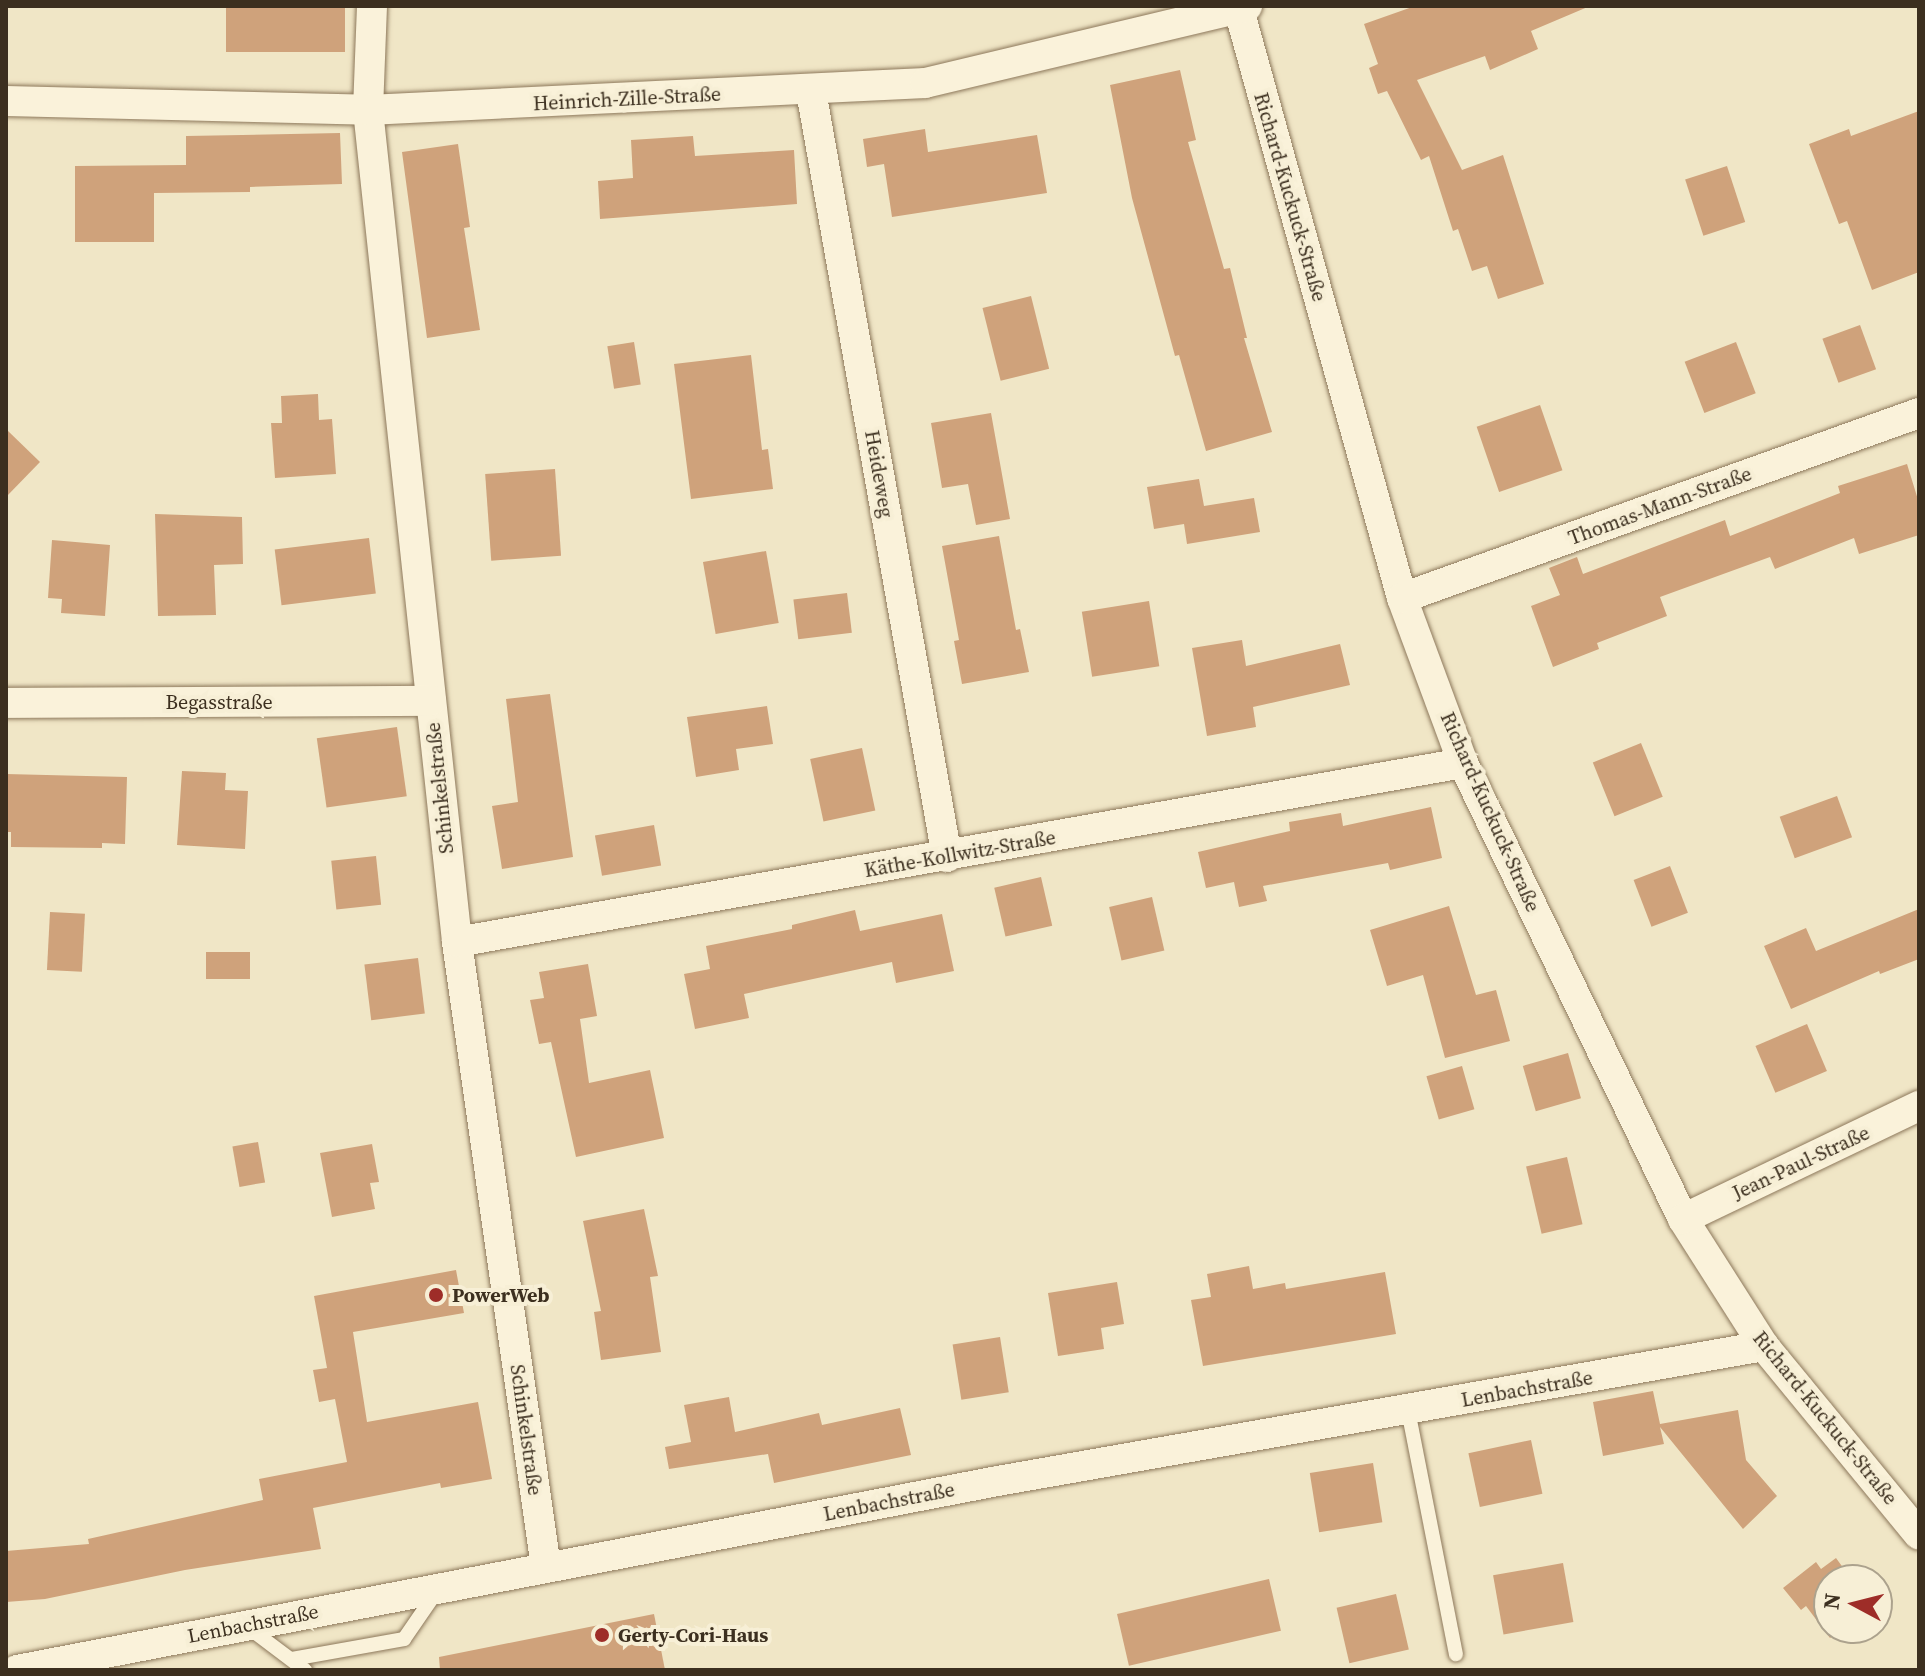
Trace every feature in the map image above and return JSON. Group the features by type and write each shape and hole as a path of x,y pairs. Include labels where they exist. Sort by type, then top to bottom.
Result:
{"street":[{"name":"Schinkelstraße","path":"372,6 368,110 457,942 546,1567"},
{"name":"Heinrich-Zille-Straße","path":"6,101 368,110 811,91 925,83 1241,8"},
{"name":"Richard-Kuckuck-Straße","path":"1241,8 1402,598 1463,763 1683,1219 1764,1346 1919,1535"},
{"name":"Heideweg","path":"811,91 947,857"},
{"name":"Thomas-Mann-Straße","path":"1402,598 1919,413"},
{"name":"Begasstraße","path":"6,703 431,701"},
{"name":"Käthe-Kollwitz-Straße","path":"457,942 1463,763"},
{"name":"Jean-Paul-Straße","path":"1683,1219 1919,1106"},
{"name":"Lenbachstraße","path":"17,1670 992,1482 1764,1346"}],"lane":[{"path":"1408,1410 1456,1654"},
{"path":"292,1659 404,1639 440,1588"},
{"path":"246,1626 305,1670"}],"building":[{"path":"226,6 345,6 345,52 226,52"},
{"path":"1415,6 1590,6 1531,31 1538,49 1490,70 1485,56 1417,80 1462,170 1503,155 1544,284 1498,299 1487,266 1472,271 1458,229 1453,231 1429,156 1421,160 1387,91 1378,94 1369,68 1378,64 1364,24"},
{"path":"1180,70 1196,140 1188,142 1224,269 1230,268 1247,338 1244,338 1272,432 1206,451 1179,355 1175,356 1132,198 1110,85"},
{"path":"1919,111 1919,272 1872,290 1847,221 1839,224 1809,144 1849,129 1851,136"},
{"path":"925,129 928,152 1037,135 1047,193 892,217 884,164 867,167 863,139"},
{"path":"340,133 342,184 250,187 250,192 154,193 154,242 75,242 75,166 186,165 186,136"},
{"path":"693,136 695,156 794,150 797,204 600,219 598,181 633,178 631,140"},
{"path":"458,144 470,227 464,228 480,330 427,338 402,152"},
{"path":"1727,166 1745,222 1703,236 1685,180"},
{"path":"1031,296 1049,369 1001,381 982,308"},
{"path":"1860,325 1876,369 1838,383 1822,339"},
{"path":"634,342 641,384 614,389 607,346"},
{"path":"1736,342 1756,393 1704,413 1685,362"},
{"path":"751,355 762,450 768,449 773,489 691,499 674,364"},
{"path":"318,394 319,420 332,419 336,474 275,478 271,423 282,423 281,396"},
{"path":"1540,405 1562,470 1499,492 1477,427"},
{"path":"991,413 1010,519 976,525 968,484 942,488 931,423"},
{"path":"6,429 40,462 6,497"},
{"path":"1907,464 1919,503 1919,535 1859,554 1854,538 1775,569 1770,557 1660,597 1667,616 1597,643 1599,649 1553,667 1531,606 1560,595 1549,568 1577,557 1583,574 1725,520 1730,536 1840,493 1838,486"},
{"path":"555,469 561,556 491,561 485,474"},
{"path":"1199,479 1204,506 1254,498 1260,532 1187,544 1184,524 1154,529 1147,487"},
{"path":"155,514 242,517 243,564 214,565 216,615 158,616"},
{"path":"999,536 1016,630 1020,629 1029,672 962,684 954,641 959,640 942,546"},
{"path":"369,538 376,594 282,605 275,550"},
{"path":"52,540 110,545 105,616 61,613 62,599 48,598"},
{"path":"766,551 779,623 716,634 703,562"},
{"path":"847,593 852,633 798,639 793,600"},
{"path":"1149,601 1159,666 1092,677 1082,612"},
{"path":"1242,640 1246,666 1340,644 1350,685 1253,707 1256,727 1207,736 1192,648"},
{"path":"550,694 573,857 502,869 492,806 518,802 506,699"},
{"path":"767,706 773,744 736,749 739,770 696,777 687,717"},
{"path":"397,727 407,796 327,808 317,738"},
{"path":"1641,743 1663,797 1615,816 1593,762"},
{"path":"862,748 875,811 823,822 810,759"},
{"path":"182,771 226,773 225,790 248,791 245,849 177,845"},
{"path":"6,774 127,777 125,844 102,843 102,848 11,847 11,832 6,832"},
{"path":"1837,796 1852,837 1795,858 1780,817"},
{"path":"1431,807 1442,858 1390,870 1388,863 1263,886 1267,901 1239,907 1234,882 1206,888 1198,852 1290,831 1289,822 1341,813 1343,826"},
{"path":"654,825 661,865 602,876 595,835"},
{"path":"376,856 381,905 336,909 331,861"},
{"path":"1670,866 1688,913 1652,927 1634,880"},
{"path":"1041,877 1052,926 1005,937 994,888"},
{"path":"1152,897 1164,951 1122,960 1109,907"},
{"path":"1449,906 1476,995 1496,990 1510,1041 1445,1058 1423,975 1387,986 1370,930"},
{"path":"1919,909 1919,959 1880,974 1879,971 1791,1009 1764,946 1806,928 1816,951"},
{"path":"855,910 860,931 942,914 954,971 896,983 892,962 744,994 749,1018 695,1029 684,974 710,969 706,946 792,929 792,925"},
{"path":"50,912 85,914 82,972 47,970"},
{"path":"206,952 250,952 250,979 206,979"},
{"path":"418,958 425,1014 371,1020 364,965"},
{"path":"588,964 597,1016 580,1019 589,1083 650,1070 664,1138 576,1157 551,1042 539,1044 530,1000 544,998 539,972"},
{"path":"1807,1024 1827,1071 1775,1093 1755,1046"},
{"path":"1568,1053 1581,1098 1536,1111 1523,1066"},
{"path":"1462,1066 1474,1109 1439,1119 1426,1076"},
{"path":"258,1142 265,1182 240,1187 232,1147"},
{"path":"372,1144 379,1182 370,1183 375,1209 332,1217 320,1153"},
{"path":"1567,1157 1583,1224 1542,1234 1526,1166"},
{"path":"644,1209 658,1276 650,1277 661,1352 601,1360 594,1312 601,1311 583,1221"},
{"path":"1249,1266 1253,1289 1285,1283 1286,1289 1385,1272 1396,1334 1203,1366 1191,1300 1211,1297 1207,1274"},
{"path":"456,1270 464,1313 353,1332 367,1422 478,1402 492,1479 441,1488 440,1483 313,1508 321,1549 185,1570 45,1599 6,1602 6,1551 89,1544 88,1539 263,1500 259,1479 347,1462 335,1399 319,1402 313,1370 327,1368 314,1296"},
{"path":"1117,1282 1124,1324 1101,1328 1104,1349 1058,1356 1048,1293"},
{"path":"1000,1337 1009,1392 961,1400 953,1345"},
{"path":"1653,1391 1660,1424 1738,1410 1746,1460 1777,1496 1743,1529 1660,1427 1664,1444 1603,1456 1593,1402"},
{"path":"729,1397 735,1432 819,1413 822,1425 900,1408 911,1455 774,1483 768,1454 669,1469 665,1447 691,1442 684,1405"},
{"path":"1531,1440 1542,1494 1480,1507 1468,1453"},
{"path":"1373,1463 1382,1522 1319,1532 1310,1473"},
{"path":"1563,1563 1573,1622 1503,1634 1493,1575"},
{"path":"1813,1564 1813,1615 1806,1606 1801,1610 1783,1588"},
{"path":"1269,1579 1281,1631 1129,1666 1117,1614"},
{"path":"1396,1594 1409,1650 1349,1663 1337,1608"},
{"name":"Gerty-Cori-Haus","path":"654,1614 665,1670 440,1670 439,1657"}],"place":[{"name":"PowerWeb","path":"436,1295"},
{"name":"Gerty-Cori-Haus","path":"602,1635"}]}
